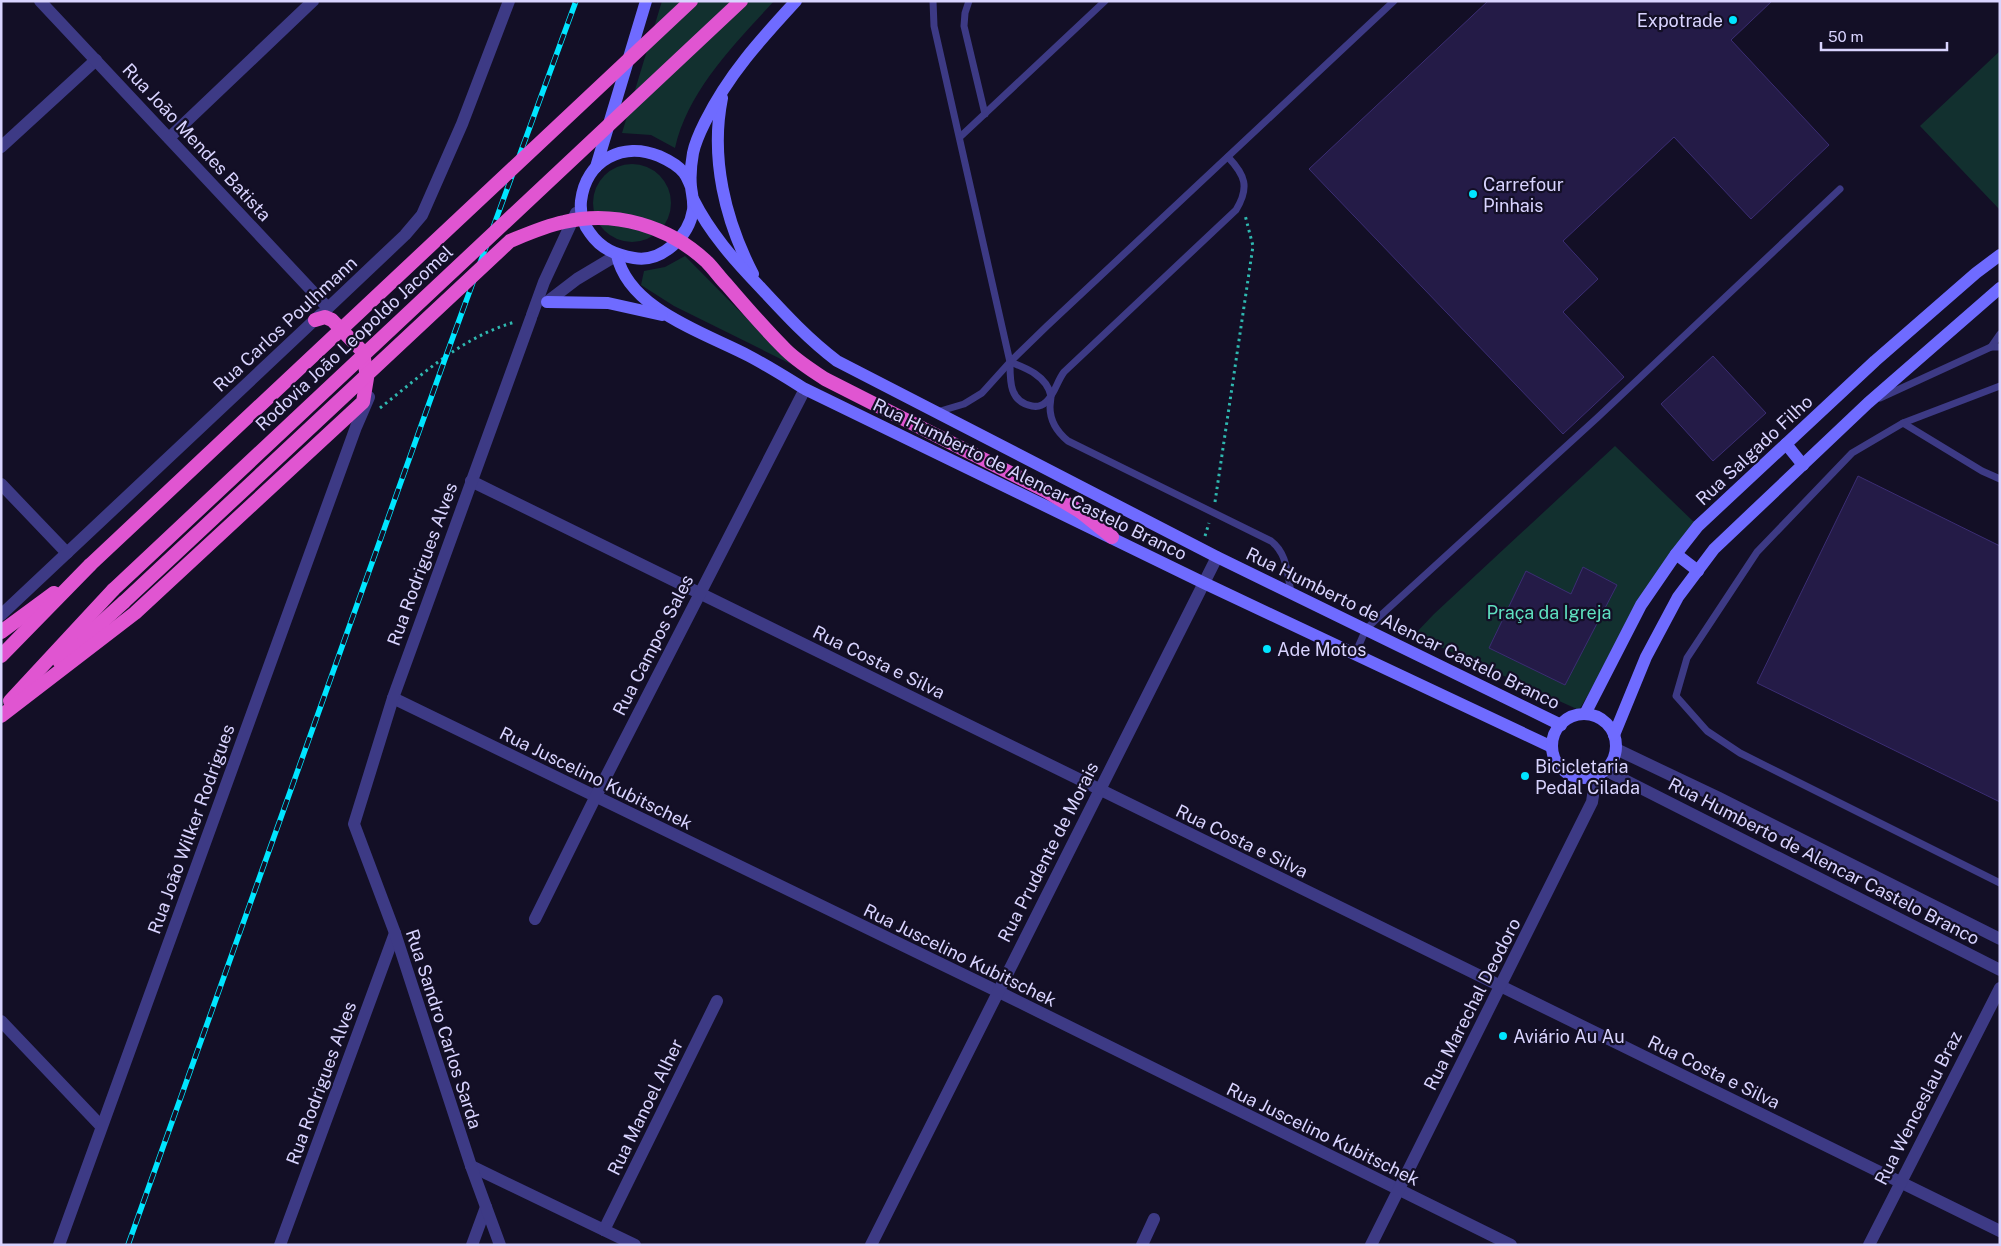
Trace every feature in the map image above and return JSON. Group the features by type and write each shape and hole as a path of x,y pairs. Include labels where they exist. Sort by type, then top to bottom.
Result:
{"highway":[{"name":"Rodovia João Leopoldo Jacomel","path":"1,656 90,565 691,1"},
{"name":"Rodovia João Leopoldo Jacomel","path":"1,714 113,590 741,1"},
{"path":"1,714 124,602 510,241 564,222 591,218 611,218 634,222 672,236 691,248 708,263 784,348 802,364 825,379 1046,491 1081,512 1112,537"},
{"path":"1,714 135,613 363,402 367,378 363,352 332,320 325,317 315,320"},
{"path":"1,632 90,565"}],"main road":[{"path":"596,167 646,1"},
{"path":"692,193 684,173 669,160 638,150 623,152 608,157 596,167 588,178 582,191 583,218 591,235 605,249 617,255 640,259 652,258 673,245 688,226 693,211 693,153 697,139 725,86 754,48 796,1"},
{"path":"725,86 718,129 720,173 730,219 742,254 760,288"},
{"name":"Rua Humberto de Alencar Castelo Branco","path":"692,193 707,226 729,255 796,327 837,361 1202,549 1561,725"},
{"name":"Rua Salgado Filho","path":"1585,714 1641,605 1698,526 1902,337 2000,254"},
{"name":"Rua Humberto de Alencar Castelo Branco","path":"617,255 621,271 636,291 672,317 751,357 805,389 1204,583 1552,747"},
{"path":"1614,735 1646,657 1678,597 1714,548 1868,403 2000,288"},
{"path":"547,302 608,304 672,317"},
{"path":"1786,444 1803,465"},
{"path":"1676,554 1698,571"},
{"path":"1585,714 1599,718 1610,728 1614,735 1616,749 1612,761 1601,773 1581,778 1567,773 1556,762 1552,747 1556,731 1561,725 1568,719 1585,714"}],"street":[{"name":"Rua João Mendes Batista","path":"40,1 365,347 371,364 371,388 356,426"},
{"path":"169,138 314,1"},
{"name":"Rua Carlos Poulhmann","path":"1,615 405,235 422,215 462,124 509,1"},
{"path":"1,148 96,60"},
{"name":"Rua Rodrigues Alves","path":"354,824 393,698 531,317 544,282 581,204"},
{"path":"531,317 576,279 617,255"},
{"name":"Rua Campos Sales","path":"536,919 595,798 805,389"},
{"name":"Rua João Wilker Rodrigues","path":"59,1245 356,426"},
{"name":"Rua Costa e Silva","path":"471,481 2000,1231"},
{"path":"1,484 67,553"},
{"name":"Rua Prudente de Morais","path":"871,1245 1217,556"},
{"name":"Rua Juscelino Kubitschek","path":"393,698 595,798 997,991 1511,1245"},
{"name":"Rua Humberto de Alencar Castelo Branco","path":"1616,749 1719,798 2000,938"},
{"name":"Rua Humberto de Alencar Castelo Branco","path":"1601,773 2000,970"},
{"name":"Rua Marechal Deodoro","path":"1371,1245 1592,802 1601,773"},
{"name":"Rua Sandro Carlos Sarda","path":"354,824 394,933 471,1166 500,1245"},
{"name":"Rua Rodrigues Alves","path":"280,1245 394,933"},
{"name":"Rua Wenceslau Braz","path":"1869,1245 2000,988"},
{"name":"Rua Manoel Alher","path":"604,1230 717,1001"},
{"path":"1,1021 101,1126"},
{"path":"471,1166 635,1245"},
{"path":"472,1245 486,1207"},
{"path":"1142,1245 1154,1219"}],"lane":[{"path":"933,1 934,26 1010,362 1011,388 1019,401 1028,405 1038,406 1046,402 1064,372 1228,218 1242,200 1244,190 1242,175 1228,157"},
{"path":"969,1 965,12 964,26 984,114"},
{"path":"960,137 1105,1"},
{"path":"936,412 974,400 989,387 1010,362 1394,1"},
{"path":"1355,654 1366,629 1597,418 1840,189"},
{"path":"1991,347 2000,334"},
{"path":"1868,403 1991,347 2000,347"},
{"path":"1010,362 1027,368 1036,374 1051,396 1052,420 1059,432 1068,441 1277,546 1282,552 1291,592"},
{"path":"2000,386 1903,423 1852,453 1757,552 1687,658 1676,696 1706,731 1740,753 2000,883"},
{"path":"1903,423 1982,471 2000,479"}],"path":[{"path":"1202,549 1216,497 1253,246 1242,200"},
{"path":"378,409 446,356 470,340 499,327 531,317"}],"green space":[{"path":"662,1 774,1 729,51 702,87 681,127 675,148 651,135 622,133"},
{"path":"2000,51 2000,210 1920,126"},
{"path":"632,164 647,167 660,175 668,188 671,203 668,218 660,231 647,239 632,242 617,239 604,231 596,218 593,203 596,188 604,175 617,167"},
{"path":"685,256 793,365 674,306 641,285 644,271 665,267"},
{"name":"Praça da Igreja","path":"1615,446 1698,526 1641,605 1579,710 1414,635 1434,614"}],"building":[{"name":"Carrefour Pinhais","path":"1488,1 1772,1 1731,40 1829,145 1751,219 1674,137 1563,241 1598,279 1563,312 1624,377 1563,434 1309,169"},
{"path":"1713,356 1766,413 1713,461 1661,404"},
{"path":"1858,476 2000,546 2000,802 1757,683"},
{"path":"1583,567 1617,585 1565,685 1489,648 1526,571 1571,594"}],"railway":[{"path":"128,1245 446,356 576,1"}],"place":[{"name":"Expotrade","path":"1733,20"},
{"name":"Carrefour Pinhais","path":"1473,194"},
{"name":"Ade Motos","path":"1267,649"},
{"name":"Bicicletaria Pedal Cilada","path":"1525,776"},
{"name":"Aviário Au Au","path":"1503,1036"}]}
